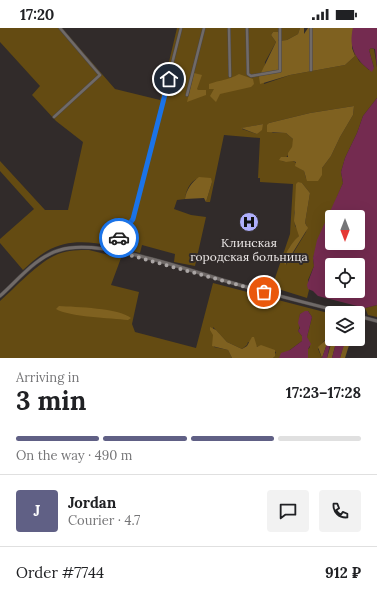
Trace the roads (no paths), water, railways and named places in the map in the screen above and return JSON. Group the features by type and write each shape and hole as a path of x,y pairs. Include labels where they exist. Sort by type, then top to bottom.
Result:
{"street":[{"path":"54,116 100,75 60,28"},
{"path":"111,250 133,219 181,28"},
{"path":"187,95 204,28"},
{"path":"229,28 230,76"},
{"path":"247,28 248,74 251,76 280,71 280,28"},
{"path":"311,28 311,70"},
{"path":"0,296 36,264 59,250 79,246 111,250 325,307"},
{"path":"365,318 377,321"}],"place":[{"name":"Клинская городская больница","path":"249,222"}]}
